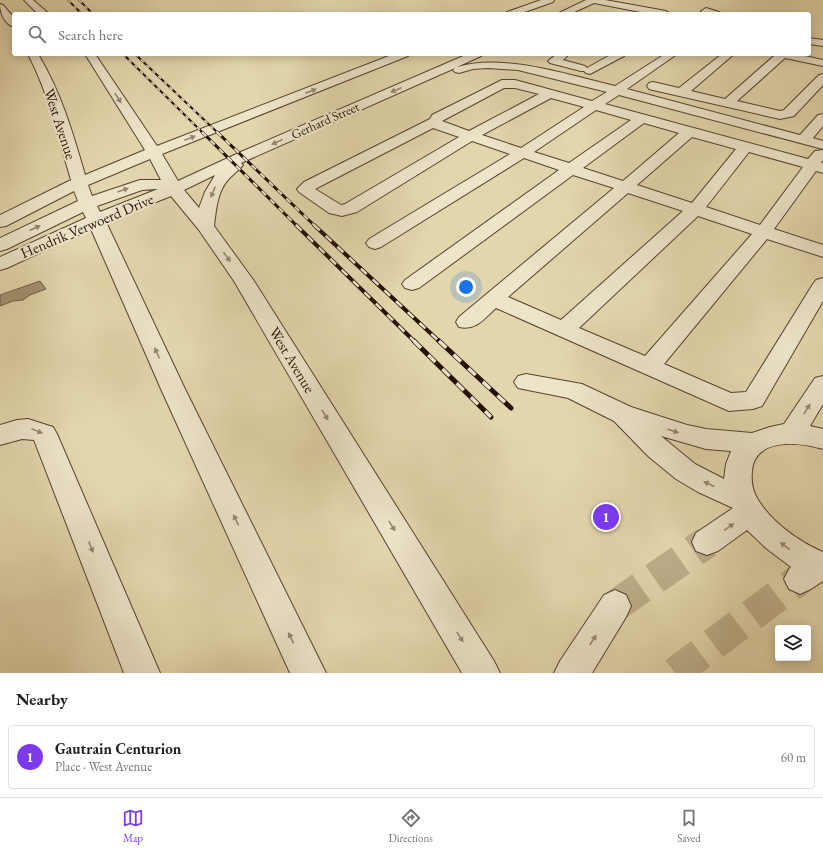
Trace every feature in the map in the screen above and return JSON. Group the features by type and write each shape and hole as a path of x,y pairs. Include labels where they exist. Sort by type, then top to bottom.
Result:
{"street":[{"path":"28,0 42,12"},
{"path":"516,12 550,0"},
{"path":"566,12 593,0 656,12"},
{"path":"0,7 12,22"},
{"path":"811,40 823,43"},
{"name":"West Avenue","path":"33,56 48,86 64,127 78,183 173,389 308,673"},
{"name":"West Avenue","path":"91,56 154,152 174,189 204,226 244,280 482,673"},
{"path":"0,222 78,183 399,56"},
{"name":"Gerhard Street","path":"174,189 248,154 473,56"},
{"path":"498,56 518,67"},
{"path":"561,56 554,61 604,74"},
{"path":"590,71 616,56"},
{"path":"375,242 524,152 593,105 621,83 668,56"},
{"path":"682,92 727,56"},
{"path":"728,103 780,56"},
{"path":"791,56 823,63"},
{"path":"432,75 452,72 472,66 488,65 518,67 682,92 780,115 789,113 823,78"},
{"path":"621,83 823,145"},
{"path":"551,93 471,136 351,208 342,211 335,209 305,189 310,185 435,122 437,118 502,84 515,84 551,93 817,166"},
{"path":"412,284 574,169 642,118"},
{"path":"803,140 823,118"},
{"path":"435,122 439,126 524,152 823,251"},
{"path":"468,322 689,132"},
{"path":"564,329 696,209 745,147"},
{"path":"649,366 764,231 817,166 823,150"},
{"path":"204,226 208,203 214,187 224,174 248,154"},
{"name":"Hendrik Verwoerd Drive","path":"0,264 91,212 174,189"},
{"path":"0,245 91,212"},
{"path":"494,299 729,402 744,402 753,400 823,284"},
{"path":"526,382 573,390 622,414 687,435 706,439 753,443"},
{"path":"792,434 823,384"},
{"path":"622,414 660,452 678,466 696,478 747,506"},
{"path":"0,435 27,428 44,434 142,673"},
{"path":"814,570 767,532 747,506 739,491 736,471 741,455 753,443 770,436 792,434 823,439"},
{"path":"707,542 747,506"},
{"path":"572,673 615,606"}],"shaded area":[{"path":"40,281 46,289 30,295 23,300 13,301 0,306 0,295"}],"tunnel":[{"path":"615,606 707,542"},
{"path":"675,673 800,579"}],"railway":[{"path":"68,0 80,12"},
{"path":"79,0 91,12"},
{"path":"125,56 203,133"},
{"path":"137,56 218,133"},
{"path":"202,132 297,226"},
{"path":"217,132 315,226"},
{"path":"296,225 415,342"},
{"path":"314,225 440,342"},
{"path":"414,341 491,417"},
{"path":"439,341 511,408"}],"place":[{"name":"Gautrain Centurion","path":"606,517"}]}
